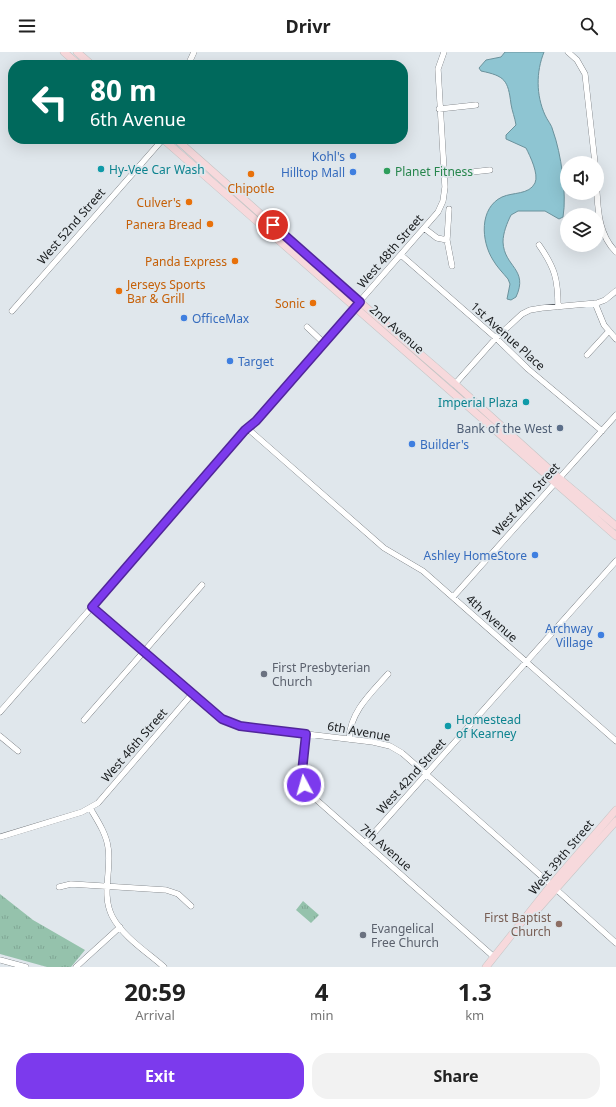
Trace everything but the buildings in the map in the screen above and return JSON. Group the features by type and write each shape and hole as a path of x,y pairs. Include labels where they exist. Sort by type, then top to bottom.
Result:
{"main road":[{"path":"64,52 73,60"},
{"path":"77,52 86,60"},
{"name":"2nd Avenue","path":"169,144 358,305 558,481 616,526"},
{"name":"2nd Avenue","path":"181,144 358,305 455,384 616,536"},
{"name":"West 39th Street","path":"486,967 555,886 616,810"},
{"name":"West 39th Street","path":"555,886 616,821"}],"street":[{"name":"West 48th Street","path":"0,712 247,428 256,421 438,212 443,201 444,175 438,69 444,52"},
{"path":"568,52 577,60 584,74 593,156"},
{"path":"440,109 476,105"},
{"name":"West 52nd Street","path":"12,311 159,144"},
{"path":"444,175 490,170"},
{"path":"598,200 601,226 605,238 616,252"},
{"path":"449,209 447,240 452,266"},
{"path":"424,228 438,238 447,240"},
{"path":"539,245 551,261 556,274 558,307"},
{"name":"1st Avenue Place","path":"401,256 496,338 505,348 549,387 602,431"},
{"path":"455,384 496,338 522,314 530,310 595,303 605,300 616,291"},
{"path":"595,303 600,319 616,339"},
{"path":"307,327 324,342"},
{"path":"587,355 609,331"},
{"name":"West 44th Street","path":"453,598 616,415"},
{"name":"4th Avenue","path":"247,428 384,548 423,571 616,741"},
{"name":"West 42nd Street","path":"365,844 616,561"},
{"path":"84,720 202,585"},
{"name":"6th Avenue","path":"92,607 192,694 222,719 230,723 390,746 402,753 495,836 555,886 616,943"},
{"path":"349,739 349,730 360,706 388,674"},
{"name":"West 46th Street","path":"90,808 104,797 192,694"},
{"name":"7th Avenue","path":"306,734 302,772 304,785 317,802 494,957"},
{"path":"0,736 18,751"},
{"path":"0,837 90,808 103,830 108,846 109,907 120,927 164,967"},
{"path":"58,887 71,884 166,890 178,894 191,906"},
{"path":"76,967 120,927"},
{"path":"0,960 26,967"}],"green space":[{"path":"0,894 33,920 85,950 71,967 47,967 0,954"},
{"path":"303,901 319,915 311,923 296,910"}],"water":[{"path":"505,52 544,52 538,75 540,100 546,117 551,125 558,150 560,162 560,200 564,200 564,208 560,208 559,219 545,211 518,211 511,215 504,235 504,250 515,268 520,280 516,297 511,300 507,299 510,284 508,279 498,268 489,252 486,244 484,226 489,209 495,202 506,195 529,190 535,183 536,175 534,165 526,148 506,139 506,135 516,125 507,84 500,77 481,71 479,68 486,60 501,57"}],"place":[{"name":"Kohl's","path":"353,156"},
{"name":"Hy-Vee Car Wash","path":"101,169"},
{"name":"Planet Fitness","path":"387,171"},
{"name":"Hilltop Mall","path":"353,172"},
{"name":"Chipotle","path":"251,174"},
{"name":"Culver's","path":"189,202"},
{"name":"Panera Bread","path":"210,224"},
{"name":"Panda Express","path":"235,261"},
{"name":"Jerseys Sports Bar & Grill","path":"119,291"},
{"name":"Sonic","path":"313,303"},
{"name":"OfficeMax","path":"184,318"},
{"name":"Target","path":"230,361"},
{"name":"Imperial Plaza","path":"526,402"},
{"name":"Bank of the West","path":"560,428"},
{"name":"Builder's","path":"412,444"},
{"name":"Ashley HomeStore","path":"535,555"},
{"name":"Archway Village","path":"601,635"},
{"name":"First Presbyterian Church","path":"264,674"},
{"name":"Homestead of Kearney","path":"448,726"},
{"name":"First Baptist Church","path":"559,924"},
{"name":"Evangelical Free Church","path":"363,935"}],"route":[{"path":"273,225 360,302 256,421 245,430 92,607 222,719 240,726 306,734 302,772 304,785"}]}
